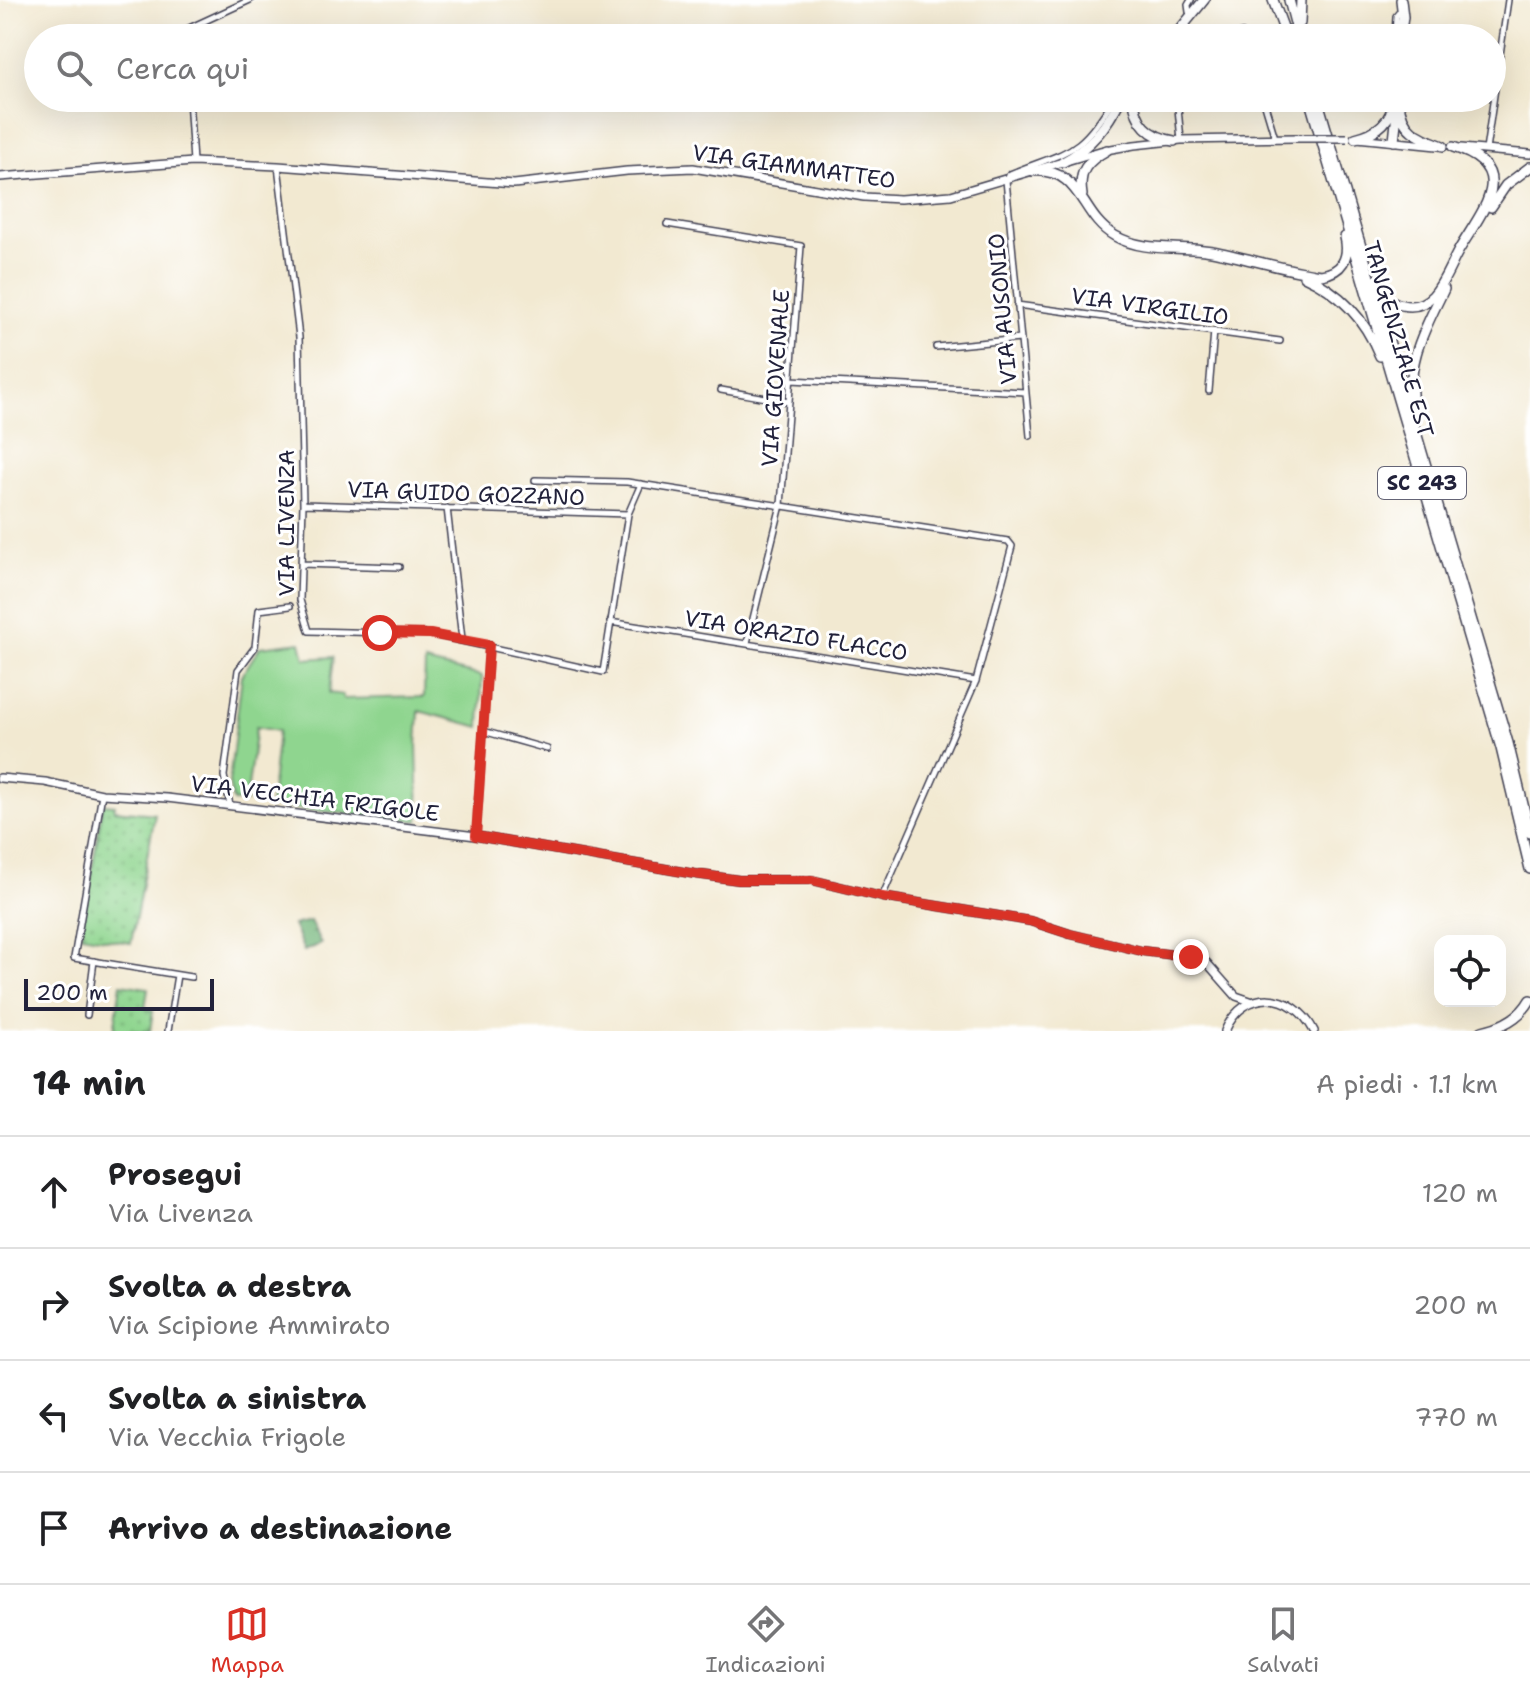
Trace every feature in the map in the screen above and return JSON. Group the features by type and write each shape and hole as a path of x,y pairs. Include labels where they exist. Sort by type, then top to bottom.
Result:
{"highway":[{"path":"1178,24 1189,6 1202,0"},
{"path":"1182,24 1202,0"},
{"path":"1273,0 1283,24"},
{"path":"1280,0 1286,24"},
{"path":"1289,0 1297,24"},
{"path":"1300,24 1301,0"},
{"path":"1401,24 1403,3"},
{"path":"1063,162 1098,136 1113,112"},
{"path":"1136,112 1146,129 1166,140 1178,141"},
{"name":"TANGENZIALE EST","path":"1313,112 1501,748 1530,869"},
{"name":"TANGENZIALE EST","path":"1321,112 1508,743 1530,833"},
{"path":"1351,138 1368,135 1383,125 1391,112"},
{"path":"1394,141 1395,112"},
{"path":"1348,203 1385,297 1410,307 1428,301 1441,285 1491,197 1490,179 1480,161 1470,153 1419,138 1409,130 1399,112"},
{"path":"1088,209 1081,189 1082,173 1088,162 1107,150"},
{"path":"1422,454 1411,386 1417,348 1459,257 1506,185 1530,167"},
{"path":"1033,171 1050,171 1067,179 1079,192 1097,222 1111,234 1139,246 1198,249 1321,275 1334,273 1344,264 1347,248 1334,184"},
{"path":"1290,270 1331,290 1356,313 1373,341 1393,398 1401,408"},
{"path":"1482,1031 1509,1022 1530,1000"}],"street":[{"path":"198,24 250,0"},
{"path":"1504,24 1508,0"},
{"path":"190,112 193,162"},
{"path":"1006,180 1010,174 1048,161 1082,143 1106,112"},
{"path":"1177,112 1178,141"},
{"path":"1267,112 1276,139"},
{"path":"1486,150 1492,112"},
{"name":"VIA GIAMMATTEO","path":"0,177 193,162 514,184 627,171 693,168 864,197 900,199 951,195 1107,150 1178,141 1351,138 1530,154"},
{"name":"VIA LIVENZA","path":"278,166 299,337 303,504 300,600 309,631 430,634 603,672 610,622"},
{"name":"VIA AUSONIO","path":"1006,180 1030,436"},
{"name":"VIA GIOVENALE","path":"667,224 801,246 781,505 747,643"},
{"name":"VIA VIRGILIO","path":"1017,305 1280,341"},
{"path":"1209,391 1214,331"},
{"path":"936,347 1020,339"},
{"path":"791,380 1025,392"},
{"path":"721,390 789,402"},
{"path":"535,480 641,484 1008,541 1012,546 976,681 882,897"},
{"path":"610,622 628,514 641,484"},
{"name":"VIA GUIDO GOZZANO","path":"303,504 628,514"},
{"path":"447,508 462,639"},
{"path":"301,564 399,567"},
{"path":"230,805 224,776 238,670 255,647 259,610 290,606"},
{"name":"VIA ORAZIO FLACCO","path":"610,622 976,681"},
{"path":"476,836 489,645"},
{"path":"483,731 547,749"},
{"name":"VIA VECCHIA FRIGOLE","path":"0,778 45,782 102,794 230,805 476,836 739,880 812,880 882,897 1030,921 1070,934 1142,951 1191,957 1207,963 1236,996 1253,1002 1278,1000 1289,1004 1300,1010 1314,1031"},
{"path":"102,794 74,958 191,977"},
{"path":"87,1015 94,961"},
{"path":"168,1031 177,975"},
{"path":"1226,987 1233,1016"},
{"path":"1225,1031 1233,1016 1253,1002"}],"green space":[{"path":"301,642 305,659 333,657 329,693 343,695 343,699 424,697 425,662 482,676 480,727 419,711 419,821 270,806 278,731 256,727 246,802 233,801 229,783 242,675 260,647"},
{"path":"103,804 115,805 114,810 155,814 131,943 81,935"},
{"path":"310,921 321,944 304,951 293,925"},
{"path":"121,984 148,988 145,1008 153,1010 150,1031 114,1031"}],"route":[{"path":"380,633 430,634 489,645 476,836 739,880 812,880 882,897 1030,921 1142,951 1191,957"}]}
